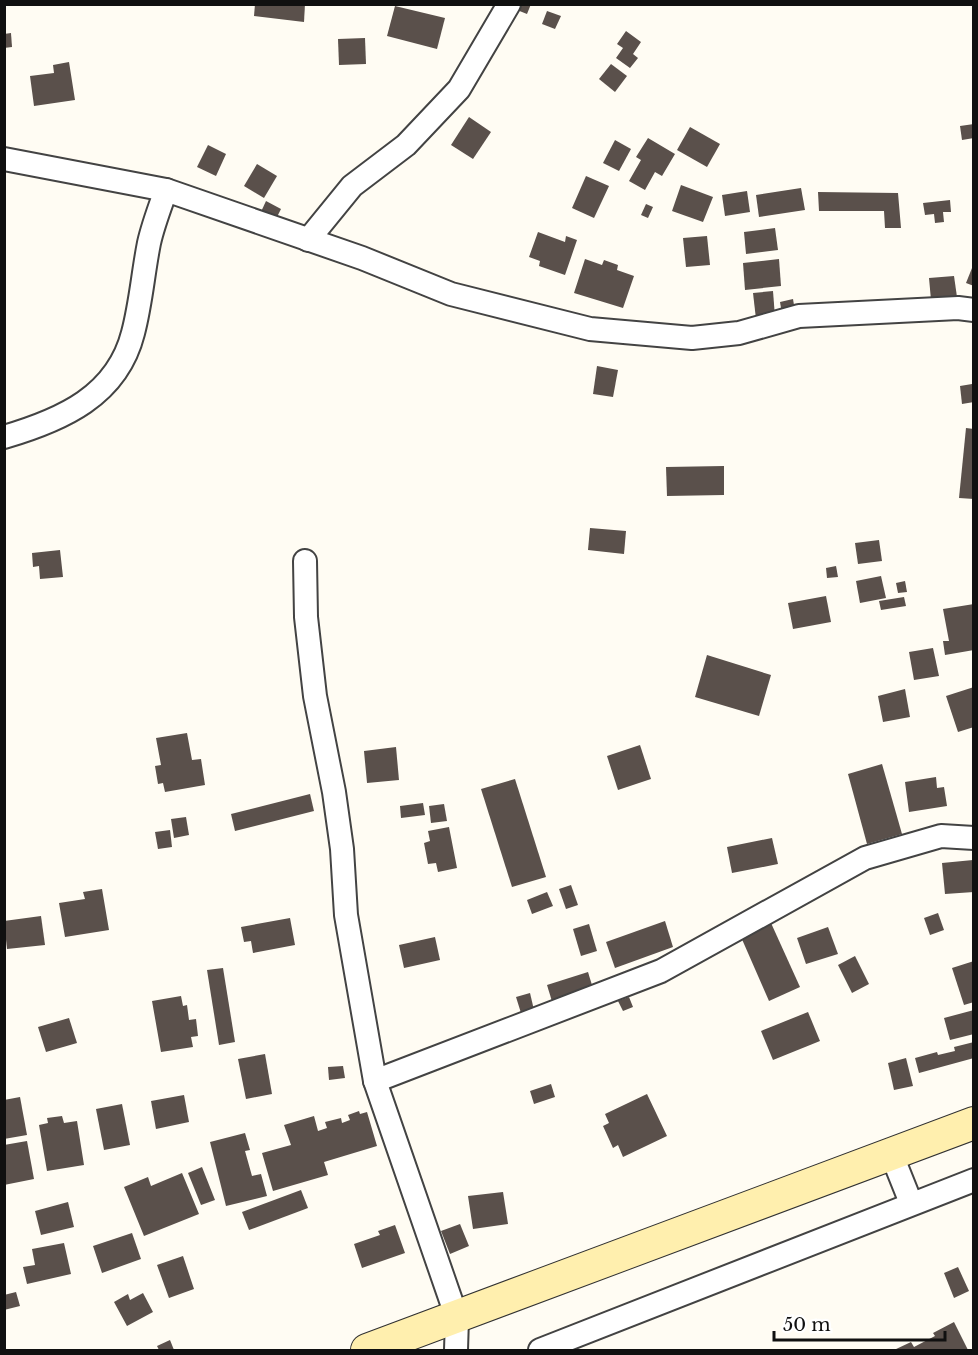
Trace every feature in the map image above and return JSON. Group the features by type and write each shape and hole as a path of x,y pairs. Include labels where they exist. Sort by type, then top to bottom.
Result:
{"main road":[{"path":"367,1350 974,1123"}],"street":[{"path":"308,240 352,186 406,145 459,89 509,4"},
{"path":"4,159 166,190 362,258 452,294 590,329 692,338 739,333 799,316 958,308 974,310"},
{"path":"4,437 30,430 78,408 101,390 119,368 132,336 150,240 166,190"},
{"path":"305,561 306,617 315,696 334,792 342,849 346,915 375,1081 457,1318 456,1350"},
{"path":"375,1081 661,971 865,858 941,836 974,838"},
{"path":"891,1153 911,1203"},
{"path":"540,1350 974,1180"}],"building":[{"path":"255,4 305,4 304,22 254,16"},
{"path":"519,4 531,4 527,14 517,10"},
{"path":"395,6 445,18 437,49 387,36"},
{"path":"547,11 561,16 555,29 542,24"},
{"path":"626,31 641,42 633,54 638,58 630,68 616,58 623,48 617,44"},
{"path":"11,33 12,47 4,48 4,34"},
{"path":"365,38 366,64 339,65 338,39"},
{"path":"69,62 75,100 34,106 30,76 54,73 53,65"},
{"path":"611,64 627,76 615,92 599,79"},
{"path":"469,117 491,132 473,159 451,145"},
{"path":"974,124 974,138 962,140 960,126"},
{"path":"690,127 720,144 707,167 677,150"},
{"path":"648,138 675,154 662,176 655,172 645,190 629,181 641,160 636,157"},
{"path":"615,140 631,149 619,171 603,163"},
{"path":"208,145 226,154 216,176 197,167"},
{"path":"257,164 277,176 264,198 244,186"},
{"path":"586,176 609,186 594,218 572,208"},
{"path":"681,185 713,197 703,222 672,211"},
{"path":"801,188 805,210 759,217 756,195"},
{"path":"747,191 750,212 725,216 722,195"},
{"path":"818,192 898,193 901,228 885,228 884,211 819,211"},
{"path":"950,200 951,212 943,212 944,222 935,223 934,214 925,215 923,203"},
{"path":"266,201 281,209 275,221 260,214"},
{"path":"646,204 653,207 648,218 641,215"},
{"path":"775,228 778,250 746,254 744,232"},
{"path":"538,232 565,242 566,236 577,240 565,275 539,266 540,261 529,257"},
{"path":"707,236 710,265 686,267 683,238"},
{"path":"585,259 602,265 604,260 618,265 617,270 634,276 623,308 574,293"},
{"path":"779,259 781,286 745,290 743,263"},
{"path":"974,263 974,286 966,283"},
{"path":"954,276 957,297 931,300 929,278"},
{"path":"773,291 775,317 756,319 753,293"},
{"path":"793,299 795,311 782,314 780,302"},
{"path":"597,366 618,370 613,397 593,394"},
{"path":"972,384 974,402 962,404 960,386"},
{"path":"966,428 974,429 974,499 959,498"},
{"path":"724,466 724,495 667,496 666,467"},
{"path":"590,528 626,531 624,554 588,550"},
{"path":"879,540 882,561 858,564 855,543"},
{"path":"60,550 63,577 40,579 39,566 33,567 32,553"},
{"path":"836,566 838,577 827,578 826,568"},
{"path":"881,576 886,598 860,603 856,581"},
{"path":"905,581 907,592 898,593 896,583"},
{"path":"826,596 831,622 793,629 788,603"},
{"path":"904,597 906,606 881,610 879,601"},
{"path":"974,604 974,650 945,655 943,641 949,641 943,609"},
{"path":"933,648 939,676 914,680 909,652"},
{"path":"707,655 771,675 759,716 695,697"},
{"path":"974,687 974,727 958,732 946,696"},
{"path":"905,689 910,717 883,722 878,696"},
{"path":"187,733 192,760 201,759 205,785 165,792 163,783 158,784 155,766 161,765 156,738"},
{"path":"640,745 651,779 618,790 607,756"},
{"path":"396,747 399,780 367,783 364,751"},
{"path":"882,764 902,834 867,844 848,774"},
{"path":"936,777 937,788 944,787 947,806 909,812 905,782"},
{"path":"515,779 546,877 512,887 481,789"},
{"path":"310,794 314,811 235,831 231,814"},
{"path":"423,803 425,815 401,818 400,806"},
{"path":"444,804 447,821 431,823 429,806"},
{"path":"186,817 189,835 174,838 171,819"},
{"path":"449,827 457,868 438,872 436,863 428,864 424,843 430,841 428,831"},
{"path":"170,830 172,847 158,849 155,832"},
{"path":"772,838 778,864 732,873 727,847"},
{"path":"973,860 974,892 945,894 942,863"},
{"path":"571,885 578,905 566,909 559,889"},
{"path":"102,889 109,930 65,937 59,903 85,899 83,892"},
{"path":"547,892 553,906 532,914 527,900"},
{"path":"938,913 944,930 930,935 924,918"},
{"path":"41,916 45,945 7,949 4,921"},
{"path":"290,918 295,945 253,953 251,941 244,942 241,927"},
{"path":"665,921 673,947 615,968 606,942"},
{"path":"771,923 800,987 769,1001 741,937"},
{"path":"589,924 597,951 581,956 573,929"},
{"path":"828,927 838,954 806,964 797,938"},
{"path":"435,937 440,960 404,968 399,945"},
{"path":"855,956 869,984 852,993 838,965"},
{"path":"974,961 974,1002 964,1005 952,968"},
{"path":"223,968 235,1042 219,1045 207,970"},
{"path":"588,972 595,995 554,1008 547,985"},
{"path":"530,993 534,1010 521,1013 516,997"},
{"path":"181,996 183,1006 187,1005 189,1020 196,1019 198,1036 191,1037 193,1047 161,1052 152,1001"},
{"path":"629,997 633,1007 623,1011 618,1001"},
{"path":"974,1010 974,1034 950,1040 944,1018"},
{"path":"808,1012 820,1041 773,1060 761,1031"},
{"path":"69,1018 77,1043 46,1052 38,1027"},
{"path":"974,1042 974,1058 919,1073 915,1058 937,1052 938,1055 955,1051 954,1047"},
{"path":"265,1054 272,1094 246,1099 238,1059"},
{"path":"906,1058 913,1086 894,1090 888,1063"},
{"path":"343,1066 345,1078 329,1080 328,1067"},
{"path":"551,1084 555,1097 534,1104 530,1091"},
{"path":"647,1094 667,1136 623,1157 618,1145 613,1148 603,1126 609,1123 605,1114"},
{"path":"184,1095 189,1122 156,1129 151,1101"},
{"path":"20,1097 27,1135 4,1139 4,1100"},
{"path":"122,1104 130,1145 104,1150 96,1109"},
{"path":"359,1111 360,1114 367,1112 377,1146 324,1162 328,1175 273,1191 262,1153 291,1145 284,1125 314,1116 318,1131 327,1128 325,1122 341,1118 342,1123 350,1120 348,1115"},
{"path":"62,1116 64,1123 77,1121 84,1165 47,1171 39,1125 48,1123 47,1118"},
{"path":"245,1133 250,1150 245,1151 252,1176 261,1174 267,1196 226,1206 210,1142"},
{"path":"27,1141 34,1179 4,1185 4,1145"},
{"path":"202,1167 215,1200 201,1205 188,1173"},
{"path":"182,1173 199,1214 144,1236 124,1187 148,1177 151,1186"},
{"path":"301,1190 308,1208 249,1230 242,1212"},
{"path":"503,1192 508,1224 473,1229 468,1196"},
{"path":"68,1202 74,1227 41,1235 35,1211"},
{"path":"460,1224 469,1246 450,1254 441,1231"},
{"path":"395,1225 405,1253 362,1268 354,1244 380,1235 378,1231"},
{"path":"132,1233 141,1259 102,1273 93,1246"},
{"path":"64,1243 71,1274 27,1284 23,1267 35,1265 32,1249"},
{"path":"183,1256 194,1289 169,1298 157,1265"},
{"path":"958,1267 969,1291 954,1298 944,1273"},
{"path":"16,1292 20,1306 4,1310 4,1295"},
{"path":"143,1293 153,1312 127,1326 114,1302 128,1294 130,1300"},
{"path":"954,1322 968,1350 894,1350 911,1342 914,1347 935,1336 933,1333"},
{"path":"170,1340 174,1350 159,1350 157,1346"}]}
